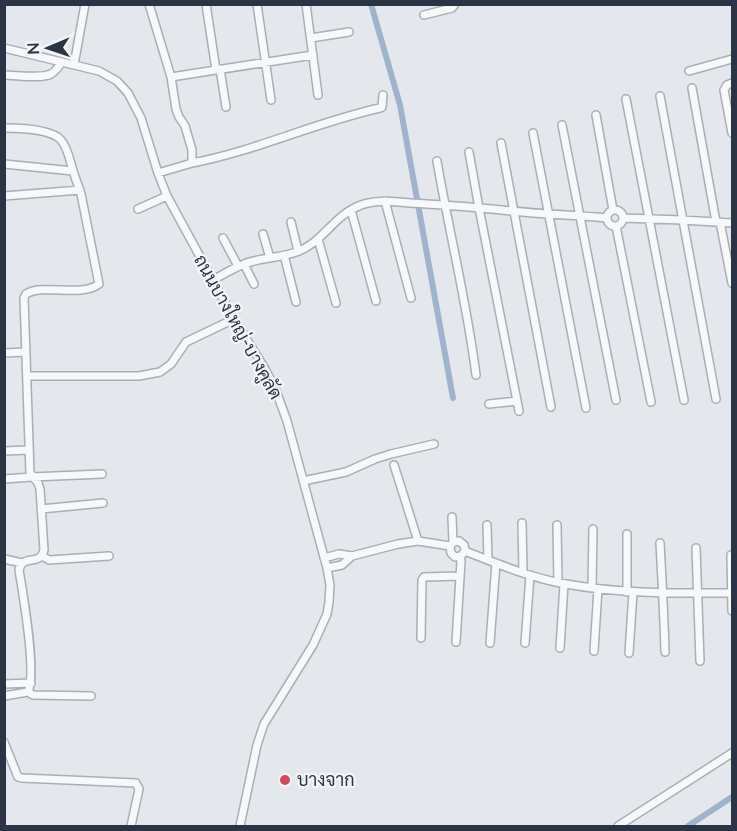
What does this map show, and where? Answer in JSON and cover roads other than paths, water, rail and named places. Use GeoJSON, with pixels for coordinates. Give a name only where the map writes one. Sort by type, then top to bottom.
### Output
{"type":"FeatureCollection","features":[{"type":"Feature","properties":{"kind":"street"},"geometry":{"type":"LineString","coordinates":[[74,65],[85,4]]}},
{"type":"Feature","properties":{"kind":"street"},"geometry":{"type":"LineString","coordinates":[[149,4],[171,77],[176,109],[185,126],[192,150],[192,164]]}},
{"type":"Feature","properties":{"kind":"street"},"geometry":{"type":"LineString","coordinates":[[206,4],[226,107]]}},
{"type":"Feature","properties":{"kind":"street"},"geometry":{"type":"LineString","coordinates":[[257,4],[271,100]]}},
{"type":"Feature","properties":{"kind":"street"},"geometry":{"type":"LineString","coordinates":[[306,4],[318,95]]}},
{"type":"Feature","properties":{"kind":"street"},"geometry":{"type":"LineString","coordinates":[[424,15],[452,8],[455,4]]}},
{"type":"Feature","properties":{"kind":"street"},"geometry":{"type":"LineString","coordinates":[[311,38],[349,32]]}},
{"type":"Feature","properties":{"kind":"street","name":"ถนนบางใหญ่-บางคูลัด"},"geometry":{"type":"LineString","coordinates":[[4,48],[99,71],[113,78],[128,93],[141,118],[167,196],[234,319],[265,369],[275,388],[287,421],[327,568],[330,585],[329,602],[327,614],[313,645],[264,724],[257,745],[240,826]]}},
{"type":"Feature","properties":{"kind":"street"},"geometry":{"type":"LineString","coordinates":[[171,77],[313,55]]}},
{"type":"Feature","properties":{"kind":"street"},"geometry":{"type":"LineString","coordinates":[[689,71],[732,59]]}},
{"type":"Feature","properties":{"kind":"street"},"geometry":{"type":"LineString","coordinates":[[4,75],[44,76],[51,74],[62,62]]}},
{"type":"Feature","properties":{"kind":"street"},"geometry":{"type":"LineString","coordinates":[[732,83],[724,90],[732,133]]}},
{"type":"Feature","properties":{"kind":"street"},"geometry":{"type":"LineString","coordinates":[[692,88],[732,283]]}},
{"type":"Feature","properties":{"kind":"street"},"geometry":{"type":"LineString","coordinates":[[158,173],[218,159],[380,108],[383,94]]}},
{"type":"Feature","properties":{"kind":"street"},"geometry":{"type":"LineString","coordinates":[[660,96],[716,399]]}},
{"type":"Feature","properties":{"kind":"street"},"geometry":{"type":"LineString","coordinates":[[626,99],[684,400]]}},
{"type":"Feature","properties":{"kind":"street"},"geometry":{"type":"LineString","coordinates":[[596,115],[613,210]]}},
{"type":"Feature","properties":{"kind":"street"},"geometry":{"type":"LineString","coordinates":[[562,125],[616,400]]}},
{"type":"Feature","properties":{"kind":"street"},"geometry":{"type":"LineString","coordinates":[[4,128],[53,134],[64,145],[80,190],[99,284],[94,288],[65,291],[33,290],[24,298],[28,450],[30,473],[40,489],[44,550],[42,556]]}},
{"type":"Feature","properties":{"kind":"street"},"geometry":{"type":"LineString","coordinates":[[533,133],[586,408]]}},
{"type":"Feature","properties":{"kind":"street"},"geometry":{"type":"LineString","coordinates":[[501,142],[551,407]]}},
{"type":"Feature","properties":{"kind":"street"},"geometry":{"type":"LineString","coordinates":[[469,152],[519,411]]}},
{"type":"Feature","properties":{"kind":"street"},"geometry":{"type":"LineString","coordinates":[[437,161],[470,332],[476,375]]}},
{"type":"Feature","properties":{"kind":"street"},"geometry":{"type":"LineString","coordinates":[[4,164],[73,171]]}},
{"type":"Feature","properties":{"kind":"street"},"geometry":{"type":"LineString","coordinates":[[4,196],[80,190]]}},
{"type":"Feature","properties":{"kind":"street"},"geometry":{"type":"LineString","coordinates":[[138,209],[167,196]]}},
{"type":"Feature","properties":{"kind":"street"},"geometry":{"type":"LineString","coordinates":[[213,280],[241,265],[298,251],[311,245],[331,225],[351,210],[365,204],[385,201],[445,204],[607,218]]}},
{"type":"Feature","properties":{"kind":"street"},"geometry":{"type":"LineString","coordinates":[[385,201],[411,298]]}},
{"type":"Feature","properties":{"kind":"street"},"geometry":{"type":"LineString","coordinates":[[351,210],[375,301]]}},
{"type":"Feature","properties":{"kind":"street"},"geometry":{"type":"LineString","coordinates":[[613,210],[622,212],[624,218],[621,224],[616,226],[609,224],[607,218],[613,210]]}},
{"type":"Feature","properties":{"kind":"street"},"geometry":{"type":"LineString","coordinates":[[624,218],[732,223]]}},
{"type":"Feature","properties":{"kind":"street"},"geometry":{"type":"LineString","coordinates":[[291,222],[298,251]]}},
{"type":"Feature","properties":{"kind":"street"},"geometry":{"type":"LineString","coordinates":[[616,226],[651,402]]}},
{"type":"Feature","properties":{"kind":"street"},"geometry":{"type":"LineString","coordinates":[[263,234],[270,258]]}},
{"type":"Feature","properties":{"kind":"street"},"geometry":{"type":"LineString","coordinates":[[223,238],[254,285]]}},
{"type":"Feature","properties":{"kind":"street"},"geometry":{"type":"LineString","coordinates":[[318,239],[336,303]]}},
{"type":"Feature","properties":{"kind":"street"},"geometry":{"type":"LineString","coordinates":[[284,255],[296,302]]}},
{"type":"Feature","properties":{"kind":"street"},"geometry":{"type":"LineString","coordinates":[[27,376],[139,376],[160,372],[171,364],[186,342],[234,319]]}},
{"type":"Feature","properties":{"kind":"street"},"geometry":{"type":"LineString","coordinates":[[4,354],[26,352]]}},
{"type":"Feature","properties":{"kind":"street"},"geometry":{"type":"LineString","coordinates":[[489,404],[517,401]]}},
{"type":"Feature","properties":{"kind":"street"},"geometry":{"type":"LineString","coordinates":[[303,481],[346,472],[383,457],[434,444]]}},
{"type":"Feature","properties":{"kind":"street"},"geometry":{"type":"LineString","coordinates":[[4,451],[28,450]]}},
{"type":"Feature","properties":{"kind":"street"},"geometry":{"type":"LineString","coordinates":[[394,465],[418,542]]}},
{"type":"Feature","properties":{"kind":"street"},"geometry":{"type":"LineString","coordinates":[[4,479],[102,474]]}},
{"type":"Feature","properties":{"kind":"street"},"geometry":{"type":"LineString","coordinates":[[41,509],[103,503]]}},
{"type":"Feature","properties":{"kind":"street"},"geometry":{"type":"LineString","coordinates":[[452,517],[451,553],[455,556],[462,554],[488,560],[526,574],[595,589],[663,593],[732,593]]}},
{"type":"Feature","properties":{"kind":"street"},"geometry":{"type":"LineString","coordinates":[[522,523],[526,574],[525,643]]}},
{"type":"Feature","properties":{"kind":"street"},"geometry":{"type":"LineString","coordinates":[[487,525],[488,560]]}},
{"type":"Feature","properties":{"kind":"street"},"geometry":{"type":"LineString","coordinates":[[557,525],[561,583],[560,648]]}},
{"type":"Feature","properties":{"kind":"street"},"geometry":{"type":"LineString","coordinates":[[593,529],[594,651]]}},
{"type":"Feature","properties":{"kind":"street"},"geometry":{"type":"LineString","coordinates":[[627,534],[630,592],[629,653]]}},
{"type":"Feature","properties":{"kind":"street"},"geometry":{"type":"LineString","coordinates":[[324,558],[339,554],[352,556],[398,544],[418,542],[452,544],[456,541],[462,543],[465,548],[459,576],[456,642]]}},
{"type":"Feature","properties":{"kind":"street"},"geometry":{"type":"LineString","coordinates":[[660,543],[665,652]]}},
{"type":"Feature","properties":{"kind":"street"},"geometry":{"type":"LineString","coordinates":[[696,548],[699,661]]}},
{"type":"Feature","properties":{"kind":"street"},"geometry":{"type":"LineString","coordinates":[[731,555],[732,611]]}},
{"type":"Feature","properties":{"kind":"street"},"geometry":{"type":"LineString","coordinates":[[4,560],[22,563],[42,556],[49,560],[109,556]]}},
{"type":"Feature","properties":{"kind":"street"},"geometry":{"type":"LineString","coordinates":[[327,568],[342,565],[352,556]]}},
{"type":"Feature","properties":{"kind":"street"},"geometry":{"type":"LineString","coordinates":[[22,563],[19,570],[29,646],[28,692]]}},
{"type":"Feature","properties":{"kind":"street"},"geometry":{"type":"LineString","coordinates":[[490,643],[496,563]]}},
{"type":"Feature","properties":{"kind":"street"},"geometry":{"type":"LineString","coordinates":[[421,638],[422,580],[424,577],[459,576]]}},
{"type":"Feature","properties":{"kind":"street"},"geometry":{"type":"LineString","coordinates":[[4,684],[30,682]]}},
{"type":"Feature","properties":{"kind":"street"},"geometry":{"type":"LineString","coordinates":[[4,696],[28,692],[91,696]]}},
{"type":"Feature","properties":{"kind":"street"},"geometry":{"type":"LineString","coordinates":[[4,742],[18,777],[136,783],[139,789],[132,826]]}},
{"type":"Feature","properties":{"kind":"street"},"geometry":{"type":"LineString","coordinates":[[618,826],[732,753]]}},
{"type":"Feature","properties":{"kind":"waterway"},"geometry":{"type":"LineString","coordinates":[[371,4],[400,105],[453,398]]}},
{"type":"Feature","properties":{"kind":"waterway"},"geometry":{"type":"LineString","coordinates":[[688,826],[732,797]]}},
{"type":"Feature","properties":{"kind":"place","name":"บางจาก"},"geometry":{"type":"Point","coordinates":[285,780]}}]}
